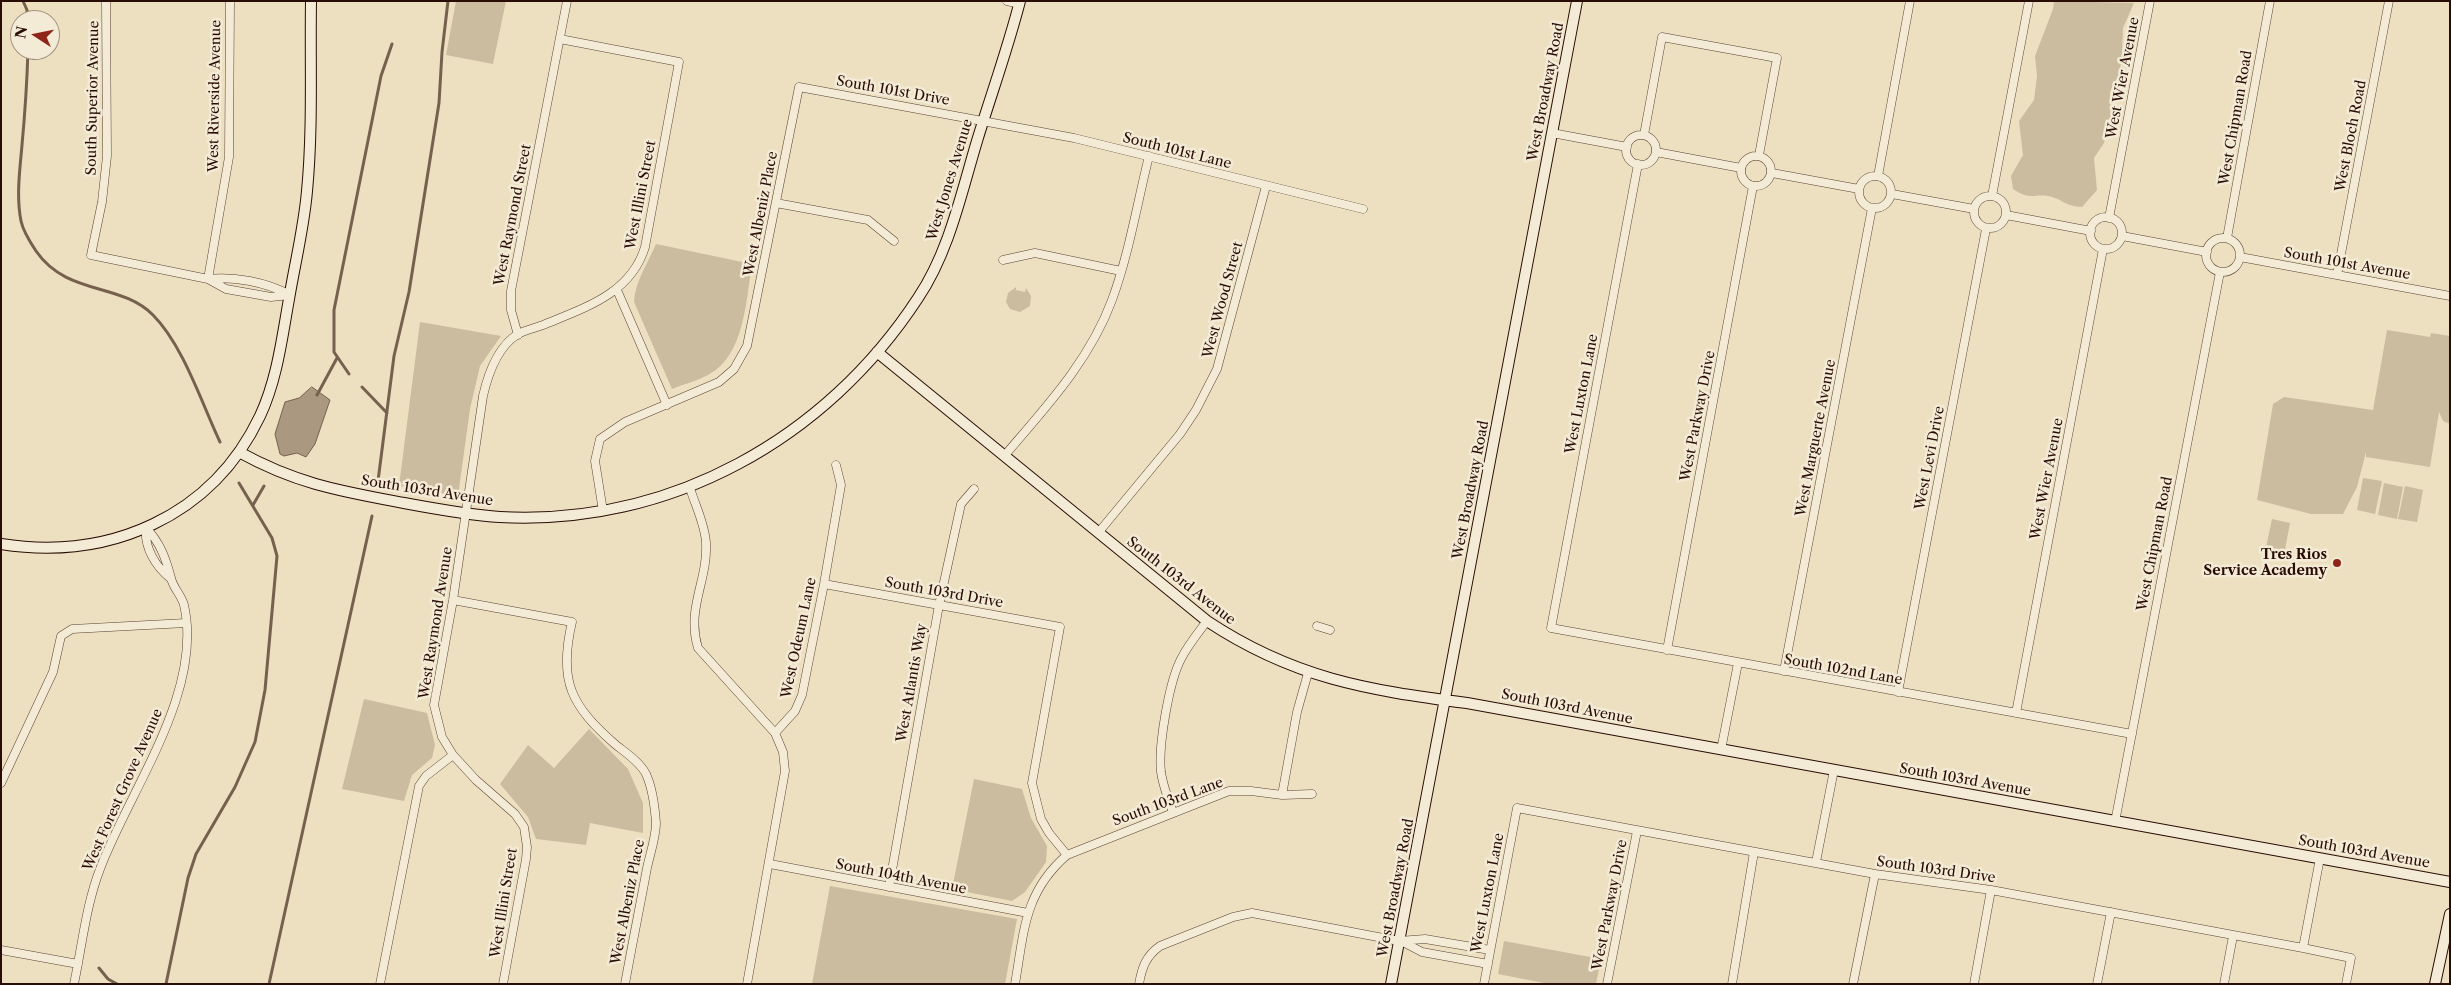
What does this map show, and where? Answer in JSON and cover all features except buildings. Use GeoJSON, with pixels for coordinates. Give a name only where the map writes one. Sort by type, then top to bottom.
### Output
{"type":"FeatureCollection","features":[{"type":"Feature","properties":{"kind":"street","name":"South Superior Avenue"},"geometry":{"type":"LineString","coordinates":[[106,1],[107,156],[102,202],[91,255],[208,279]]}},
{"type":"Feature","properties":{"kind":"street","name":"West Riverside Avenue"},"geometry":{"type":"LineString","coordinates":[[208,279],[229,157],[230,1]]}},
{"type":"Feature","properties":{"kind":"street"},"geometry":{"type":"LineString","coordinates":[[1,544],[46,549],[85,546],[118,539],[146,528],[183,506],[202,492],[239,452],[267,400],[277,363],[306,208],[311,1]]}},
{"type":"Feature","properties":{"kind":"street","name":"West Raymond Street"},"geometry":{"type":"LineString","coordinates":[[518,335],[511,310],[511,292],[567,1]]}},
{"type":"Feature","properties":{"kind":"street"},"geometry":{"type":"LineString","coordinates":[[1007,1],[1020,2]]}},
{"type":"Feature","properties":{"kind":"street","name":"West Broadway Road"},"geometry":{"type":"LineString","coordinates":[[1391,984],[1577,1]]}},
{"type":"Feature","properties":{"kind":"street"},"geometry":{"type":"LineString","coordinates":[[1878,176],[1910,1]]}},
{"type":"Feature","properties":{"kind":"street"},"geometry":{"type":"LineString","coordinates":[[1992,196],[2029,1]]}},
{"type":"Feature","properties":{"kind":"street","name":"West Wier Avenue"},"geometry":{"type":"LineString","coordinates":[[2109,218],[2150,1]]}},
{"type":"Feature","properties":{"kind":"street","name":"West Chipman Road"},"geometry":{"type":"LineString","coordinates":[[2226,238],[2270,1]]}},
{"type":"Feature","properties":{"kind":"street","name":"West Bloch Road"},"geometry":{"type":"LineString","coordinates":[[2337,275],[2389,1]]}},
{"type":"Feature","properties":{"kind":"street","name":"West Jones Avenue"},"geometry":{"type":"LineString","coordinates":[[877,352],[918,298],[944,249],[1020,2]]}},
{"type":"Feature","properties":{"kind":"street"},"geometry":{"type":"LineString","coordinates":[[1644,135],[1662,37],[1778,58],[1759,155]]}},
{"type":"Feature","properties":{"kind":"street","name":"West Illini Street"},"geometry":{"type":"LineString","coordinates":[[518,335],[597,303],[617,290],[636,268],[645,247],[679,62],[560,39]]}},
{"type":"Feature","properties":{"kind":"street","name":"South 101st Drive"},"geometry":{"type":"LineString","coordinates":[[799,87],[983,120]]}},
{"type":"Feature","properties":{"kind":"street","name":"West Albeniz Place"},"geometry":{"type":"LineString","coordinates":[[603,511],[596,468],[600,439],[609,431],[625,422],[719,382],[734,369],[747,346],[799,87]]}},
{"type":"Feature","properties":{"kind":"street","name":"South 101st Lane"},"geometry":{"type":"LineString","coordinates":[[983,120],[1149,156],[1363,209]]}},
{"type":"Feature","properties":{"kind":"street"},"geometry":{"type":"LineString","coordinates":[[1552,133],[1627,147]]}},
{"type":"Feature","properties":{"kind":"street"},"geometry":{"type":"LineString","coordinates":[[1644,135],[1655,143],[1656,152],[1650,162],[1638,164],[1629,158],[1627,147],[1635,136],[1644,135]]}},
{"type":"Feature","properties":{"kind":"street"},"geometry":{"type":"LineString","coordinates":[[1656,152],[1741,168]]}},
{"type":"Feature","properties":{"kind":"street"},"geometry":{"type":"LineString","coordinates":[[1759,155],[1768,160],[1772,173],[1766,182],[1753,186],[1742,178],[1741,168],[1749,157],[1759,155]]}},
{"type":"Feature","properties":{"kind":"street"},"geometry":{"type":"LineString","coordinates":[[1005,455],[1082,360],[1112,300],[1149,156]]}},
{"type":"Feature","properties":{"kind":"street","name":"West Luxton Lane"},"geometry":{"type":"LineString","coordinates":[[1550,628],[1638,164]]}},
{"type":"Feature","properties":{"kind":"street"},"geometry":{"type":"LineString","coordinates":[[1772,173],[1859,189]]}},
{"type":"Feature","properties":{"kind":"street"},"geometry":{"type":"LineString","coordinates":[[1878,176],[1889,182],[1892,194],[1885,206],[1872,208],[1861,200],[1859,189],[1866,178],[1878,176]]}},
{"type":"Feature","properties":{"kind":"street","name":"West Wood Street"},"geometry":{"type":"LineString","coordinates":[[1098,533],[1180,434],[1196,410],[1217,369],[1266,186]]}},
{"type":"Feature","properties":{"kind":"street","name":"West Parkway Drive"},"geometry":{"type":"LineString","coordinates":[[1667,650],[1753,186]]}},
{"type":"Feature","properties":{"kind":"street"},"geometry":{"type":"LineString","coordinates":[[1892,194],[1974,209]]}},
{"type":"Feature","properties":{"kind":"street"},"geometry":{"type":"LineString","coordinates":[[1992,196],[2005,205],[2006,215],[1996,228],[1986,228],[1977,223],[1974,209],[1982,198],[1992,196]]}},
{"type":"Feature","properties":{"kind":"street"},"geometry":{"type":"LineString","coordinates":[[776,203],[868,220],[894,241]]}},
{"type":"Feature","properties":{"kind":"street","name":"West Marguerte Avenue"},"geometry":{"type":"LineString","coordinates":[[1784,672],[1872,208]]}},
{"type":"Feature","properties":{"kind":"street"},"geometry":{"type":"LineString","coordinates":[[2006,215],[2091,231]]}},
{"type":"Feature","properties":{"kind":"street"},"geometry":{"type":"LineString","coordinates":[[2109,218],[2119,224],[2122,236],[2113,248],[2103,249],[2092,240],[2091,231],[2097,220],[2109,218]]}},
{"type":"Feature","properties":{"kind":"street","name":"West Levi Drive"},"geometry":{"type":"LineString","coordinates":[[1898,692],[1986,228]]}},
{"type":"Feature","properties":{"kind":"street"},"geometry":{"type":"LineString","coordinates":[[2122,236],[2206,252]]}},
{"type":"Feature","properties":{"kind":"street"},"geometry":{"type":"LineString","coordinates":[[2219,238],[2226,238],[2235,243],[2240,257],[2235,267],[2226,272],[2220,272],[2209,265],[2206,252],[2212,242],[2219,238]]}},
{"type":"Feature","properties":{"kind":"street","name":"West Wier Avenue"},"geometry":{"type":"LineString","coordinates":[[2016,713],[2103,249]]}},
{"type":"Feature","properties":{"kind":"street"},"geometry":{"type":"LineString","coordinates":[[1002,260],[1035,253],[1120,271]]}},
{"type":"Feature","properties":{"kind":"street","name":"South 101st Avenue"},"geometry":{"type":"LineString","coordinates":[[2240,257],[2450,296]]}},
{"type":"Feature","properties":{"kind":"street","name":"West Chipman Road"},"geometry":{"type":"LineString","coordinates":[[2115,822],[2220,272]]}},
{"type":"Feature","properties":{"kind":"street"},"geometry":{"type":"LineString","coordinates":[[208,279],[226,289],[271,297],[290,295]]}},
{"type":"Feature","properties":{"kind":"street"},"geometry":{"type":"LineString","coordinates":[[617,290],[667,405]]}},
{"type":"Feature","properties":{"kind":"street"},"geometry":{"type":"LineString","coordinates":[[466,514],[486,384],[492,366],[518,335]]}},
{"type":"Feature","properties":{"kind":"street","name":"South 103rd Avenue"},"geometry":{"type":"LineString","coordinates":[[239,452],[275,471],[315,485],[466,514],[525,517],[603,511],[690,488],[751,458],[789,434],[823,407],[877,352],[1207,620],[1254,650],[1308,673],[1363,687],[1446,700],[2450,882]]}},
{"type":"Feature","properties":{"kind":"street","name":"West Odeum Lane"},"geometry":{"type":"LineString","coordinates":[[775,733],[795,711],[802,695],[824,584],[840,485],[836,465]]}},
{"type":"Feature","properties":{"kind":"street"},"geometry":{"type":"LineString","coordinates":[[690,488],[706,542],[693,617],[693,632],[698,648],[709,663],[775,733],[783,752],[785,771],[770,864],[747,984]]}},
{"type":"Feature","properties":{"kind":"street","name":"West Atlantis Way"},"geometry":{"type":"LineString","coordinates":[[888,887],[939,605],[961,504],[974,489]]}},
{"type":"Feature","properties":{"kind":"street","name":"West Raymond Avenue"},"geometry":{"type":"LineString","coordinates":[[453,754],[442,737],[434,705],[466,514]]}},
{"type":"Feature","properties":{"kind":"street","name":"West Forest Grove Avenue"},"geometry":{"type":"LineString","coordinates":[[74,984],[92,892],[99,869],[150,766],[171,714],[188,642],[184,603],[171,579],[159,570],[145,541],[146,528]]}},
{"type":"Feature","properties":{"kind":"street","name":"South 103rd Drive"},"geometry":{"type":"LineString","coordinates":[[824,584],[1060,627],[1032,782],[1041,819],[1049,833],[1067,855]]}},
{"type":"Feature","properties":{"kind":"street","name":"West Albeniz Place"},"geometry":{"type":"LineString","coordinates":[[453,600],[572,622],[568,640],[566,666],[567,679],[572,694],[582,711],[597,729],[636,762],[646,774],[656,824],[625,984]]}},
{"type":"Feature","properties":{"kind":"street"},"geometry":{"type":"LineString","coordinates":[[1173,812],[1160,769],[1166,716],[1173,680],[1180,659],[1207,620]]}},
{"type":"Feature","properties":{"kind":"street"},"geometry":{"type":"LineString","coordinates":[[1,783],[53,672],[61,636],[72,630],[186,623]]}},
{"type":"Feature","properties":{"kind":"street"},"geometry":{"type":"LineString","coordinates":[[1317,626],[1330,630]]}},
{"type":"Feature","properties":{"kind":"street","name":"South 102nd Lane"},"geometry":{"type":"LineString","coordinates":[[1550,628],[2132,734]]}},
{"type":"Feature","properties":{"kind":"street"},"geometry":{"type":"LineString","coordinates":[[1721,750],[1738,663]]}},
{"type":"Feature","properties":{"kind":"street"},"geometry":{"type":"LineString","coordinates":[[1282,795],[1297,712],[1308,673]]}},
{"type":"Feature","properties":{"kind":"street"},"geometry":{"type":"LineString","coordinates":[[380,984],[419,786],[426,776],[453,754]]}},
{"type":"Feature","properties":{"kind":"street","name":"West Illini Street"},"geometry":{"type":"LineString","coordinates":[[453,754],[476,780],[515,814],[524,826],[527,847],[526,859],[503,984]]}},
{"type":"Feature","properties":{"kind":"street"},"geometry":{"type":"LineString","coordinates":[[1816,862],[1834,770]]}},
{"type":"Feature","properties":{"kind":"street","name":"South 103rd Lane"},"geometry":{"type":"LineString","coordinates":[[1015,984],[1028,913],[1040,883],[1052,867],[1067,855],[1229,791],[1251,791],[1282,795],[1312,794]]}},
{"type":"Feature","properties":{"kind":"street","name":"West Luxton Lane"},"geometry":{"type":"LineString","coordinates":[[1484,984],[1517,808]]}},
{"type":"Feature","properties":{"kind":"street","name":"South 103rd Drive"},"geometry":{"type":"LineString","coordinates":[[1517,808],[1875,874],[1991,890],[2351,958],[2346,984]]}},
{"type":"Feature","properties":{"kind":"street","name":"West Parkway Drive"},"geometry":{"type":"LineString","coordinates":[[1607,984],[1637,831]]}},
{"type":"Feature","properties":{"kind":"street"},"geometry":{"type":"LineString","coordinates":[[1732,984],[1754,852]]}},
{"type":"Feature","properties":{"kind":"street"},"geometry":{"type":"LineString","coordinates":[[2303,948],[2320,858]]}},
{"type":"Feature","properties":{"kind":"street","name":"South 104th Avenue"},"geometry":{"type":"LineString","coordinates":[[770,864],[1028,913]]}},
{"type":"Feature","properties":{"kind":"street"},"geometry":{"type":"LineString","coordinates":[[1853,984],[1875,874]]}},
{"type":"Feature","properties":{"kind":"street"},"geometry":{"type":"LineString","coordinates":[[1974,984],[1991,890]]}},
{"type":"Feature","properties":{"kind":"street"},"geometry":{"type":"LineString","coordinates":[[2097,984],[2111,912]]}},
{"type":"Feature","properties":{"kind":"street"},"geometry":{"type":"LineString","coordinates":[[1139,984],[1142,968],[1151,953],[1160,946],[1233,917],[1252,913],[1399,941],[1422,952],[1488,964]]}},
{"type":"Feature","properties":{"kind":"street"},"geometry":{"type":"LineString","coordinates":[[2435,984],[2450,914]]}},
{"type":"Feature","properties":{"kind":"street"},"geometry":{"type":"LineString","coordinates":[[2224,984],[2233,936]]}},
{"type":"Feature","properties":{"kind":"street"},"geometry":{"type":"LineString","coordinates":[[1399,941],[1425,939],[1490,950]]}},
{"type":"Feature","properties":{"kind":"street"},"geometry":{"type":"LineString","coordinates":[[1,950],[78,964]]}},
{"type":"Feature","properties":{"kind":"shaded area"},"geometry":{"type":"Polygon","coordinates":[[[456,1],[506,1],[493,64],[446,55],[456,1]]]}},
{"type":"Feature","properties":{"kind":"shaded area"},"geometry":{"type":"Polygon","coordinates":[[[2054,1],[2134,3],[2123,28],[2122,57],[2119,74],[2110,92],[2111,118],[2104,143],[2094,158],[2097,190],[2082,207],[2068,204],[2052,197],[2041,195],[2029,196],[2019,193],[2013,189],[2011,176],[2023,155],[2019,121],[2034,100],[2037,76],[2035,56],[2053,9],[2054,1]]]}},
{"type":"Feature","properties":{"kind":"shaded area"},"geometry":{"type":"Polygon","coordinates":[[[656,244],[752,264],[742,326],[730,355],[708,375],[672,389],[634,302],[639,279],[656,244]]]}},
{"type":"Feature","properties":{"kind":"shaded area"},"geometry":{"type":"Polygon","coordinates":[[[1016,287],[1016,290],[1025,292],[1026,288],[1031,296],[1030,306],[1020,312],[1010,309],[1006,302],[1008,293],[1016,287]]]}},
{"type":"Feature","properties":{"kind":"shaded area"},"geometry":{"type":"Polygon","coordinates":[[[420,322],[501,336],[480,366],[470,409],[458,496],[399,486],[420,322]]]}},
{"type":"Feature","properties":{"kind":"shaded area"},"geometry":{"type":"Polygon","coordinates":[[[2387,330],[2430,337],[2431,333],[2450,336],[2450,424],[2443,421],[2439,412],[2430,467],[2366,457],[2366,452],[2357,487],[2343,514],[2311,514],[2257,500],[2273,404],[2284,397],[2373,410],[2387,330]]]}},
{"type":"Feature","properties":{"kind":"shaded area"},"geometry":{"type":"Polygon","coordinates":[[[312,387],[330,400],[315,444],[306,457],[297,453],[284,456],[280,454],[275,434],[285,402],[299,398],[312,387]]]}},
{"type":"Feature","properties":{"kind":"shaded area"},"geometry":{"type":"Polygon","coordinates":[[[2363,478],[2382,481],[2375,514],[2357,510],[2363,478]]]}},
{"type":"Feature","properties":{"kind":"shaded area"},"geometry":{"type":"Polygon","coordinates":[[[2384,483],[2403,487],[2397,519],[2378,515],[2384,483]]]}},
{"type":"Feature","properties":{"kind":"shaded area"},"geometry":{"type":"Polygon","coordinates":[[[2405,486],[2423,490],[2417,522],[2398,519],[2405,486]]]}},
{"type":"Feature","properties":{"kind":"shaded area"},"geometry":{"type":"Polygon","coordinates":[[[2272,519],[2290,523],[2284,555],[2265,552],[2272,519]]]}},
{"type":"Feature","properties":{"kind":"shaded area"},"geometry":{"type":"Polygon","coordinates":[[[364,699],[427,713],[435,745],[432,758],[412,775],[404,801],[342,789],[364,699]]]}},
{"type":"Feature","properties":{"kind":"shaded area"},"geometry":{"type":"Polygon","coordinates":[[[589,729],[628,769],[643,803],[643,833],[590,823],[586,845],[536,839],[528,817],[500,784],[528,745],[554,768],[589,729]]]}},
{"type":"Feature","properties":{"kind":"shaded area"},"geometry":{"type":"Polygon","coordinates":[[[974,779],[1022,789],[1031,818],[1047,846],[1046,862],[1025,892],[1012,901],[952,889],[974,779]]]}},
{"type":"Feature","properties":{"kind":"shaded area"},"geometry":{"type":"Polygon","coordinates":[[[830,886],[1017,919],[1005,984],[812,984],[830,886]]]}},
{"type":"Feature","properties":{"kind":"shaded area"},"geometry":{"type":"Polygon","coordinates":[[[1504,941],[1601,959],[1596,984],[1549,984],[1498,974],[1504,941]]]}},
{"type":"Feature","properties":{"kind":"waterway"},"geometry":{"type":"LineString","coordinates":[[23,1],[27,10]]}},
{"type":"Feature","properties":{"kind":"waterway"},"geometry":{"type":"LineString","coordinates":[[378,481],[394,356],[409,292],[439,103],[448,1]]}},
{"type":"Feature","properties":{"kind":"waterway"},"geometry":{"type":"LineString","coordinates":[[349,374],[334,352],[334,310],[381,76],[392,44]]}},
{"type":"Feature","properties":{"kind":"waterway"},"geometry":{"type":"LineString","coordinates":[[28,60],[19,173],[20,212],[25,233],[36,251],[49,265],[63,275],[78,282],[125,297],[153,315],[174,342],[183,358],[220,442]]}},
{"type":"Feature","properties":{"kind":"waterway"},"geometry":{"type":"LineString","coordinates":[[317,395],[337,358]]}},
{"type":"Feature","properties":{"kind":"waterway"},"geometry":{"type":"LineString","coordinates":[[362,387],[387,413]]}},
{"type":"Feature","properties":{"kind":"waterway"},"geometry":{"type":"LineString","coordinates":[[166,984],[188,878],[196,854],[235,787],[255,742],[265,690],[277,556],[272,538],[239,483]]}},
{"type":"Feature","properties":{"kind":"waterway"},"geometry":{"type":"LineString","coordinates":[[253,505],[264,486]]}},
{"type":"Feature","properties":{"kind":"waterway"},"geometry":{"type":"LineString","coordinates":[[269,984],[372,516]]}},
{"type":"Feature","properties":{"kind":"waterway"},"geometry":{"type":"LineString","coordinates":[[99,968],[108,979],[117,984]]}},
{"type":"Feature","properties":{"kind":"place","name":"Tres Rios Service Academy"},"geometry":{"type":"Point","coordinates":[2337,563]}}]}
